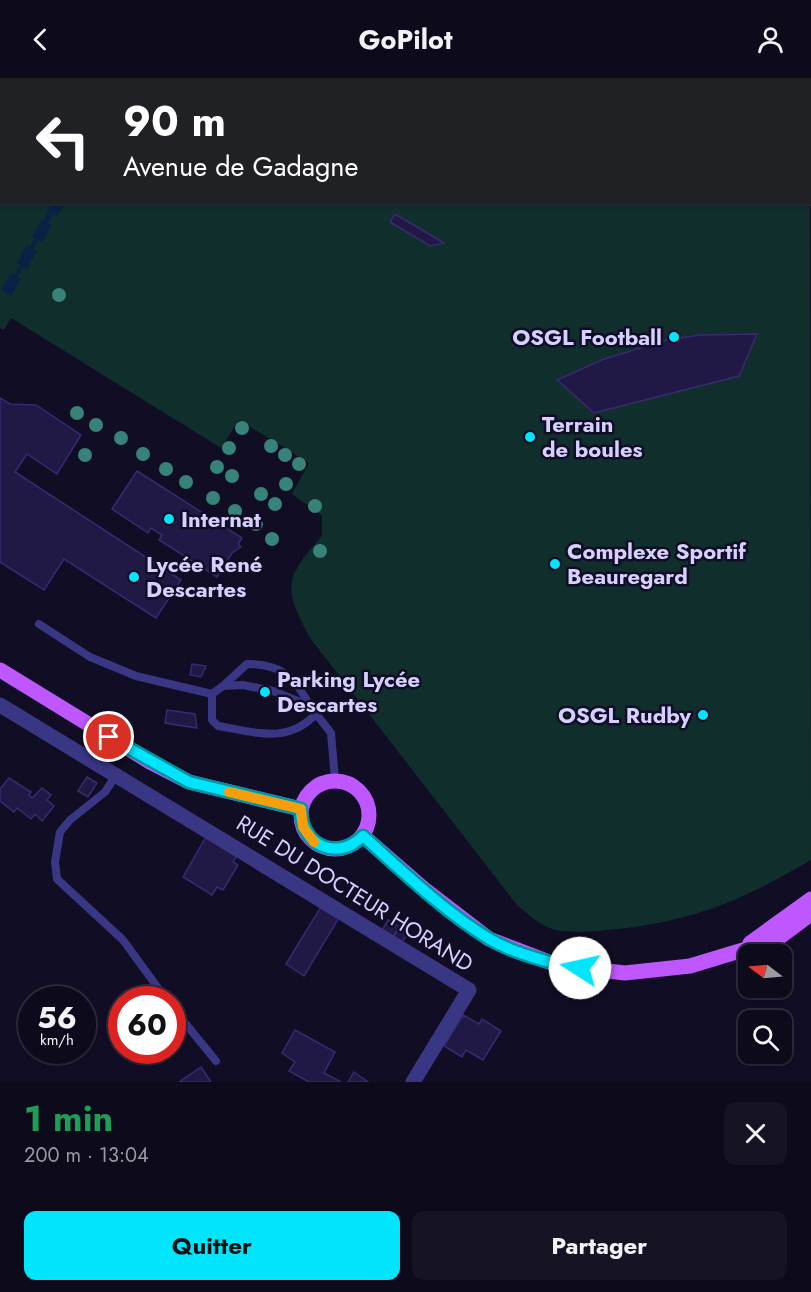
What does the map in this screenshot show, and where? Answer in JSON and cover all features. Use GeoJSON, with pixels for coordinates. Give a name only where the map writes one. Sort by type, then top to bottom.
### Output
{"type":"FeatureCollection","features":[{"type":"Feature","properties":{"kind":"main road"},"geometry":{"type":"LineString","coordinates":[[0,670],[140,756],[189,782],[301,809]]}},
{"type":"Feature","properties":{"kind":"main road"},"geometry":{"type":"LineString","coordinates":[[335,780],[353,785],[366,799],[370,818],[363,836],[356,843],[339,849],[322,847],[314,842],[303,827],[301,809],[306,796],[316,786],[335,780]]}},
{"type":"Feature","properties":{"kind":"main road"},"geometry":{"type":"LineString","coordinates":[[363,836],[424,889],[489,939],[558,965],[625,973],[690,966],[738,950]]}},
{"type":"Feature","properties":{"kind":"main road"},"geometry":{"type":"LineString","coordinates":[[749,944],[811,899]]}},
{"type":"Feature","properties":{"kind":"main road"},"geometry":{"type":"LineString","coordinates":[[761,944],[776,940],[811,914]]}},
{"type":"Feature","properties":{"kind":"street","name":"RUE DU DOCTEUR HORAND"},"geometry":{"type":"LineString","coordinates":[[0,705],[469,990],[413,1082]]}},
{"type":"Feature","properties":{"kind":"lane"},"geometry":{"type":"LineString","coordinates":[[39,624],[90,657],[136,676],[212,694],[247,664],[259,664],[284,672],[295,680],[331,733],[335,780]]}},
{"type":"Feature","properties":{"kind":"lane"},"geometry":{"type":"LineString","coordinates":[[223,686],[243,685],[273,691],[310,705]]}},
{"type":"Feature","properties":{"kind":"lane"},"geometry":{"type":"LineString","coordinates":[[212,694],[212,720],[218,726],[274,734],[290,733],[307,723],[316,713]]}},
{"type":"Feature","properties":{"kind":"lane"},"geometry":{"type":"LineString","coordinates":[[116,775],[105,792],[70,820],[60,832],[55,862],[57,879],[123,940],[157,986]]}},
{"type":"Feature","properties":{"kind":"lane"},"geometry":{"type":"LineString","coordinates":[[186,1024],[216,1061]]}},
{"type":"Feature","properties":{"kind":"green space","name":"Complexe Sportif Beauregard"},"geometry":{"type":"Polygon","coordinates":[[[0,204],[810,204],[811,860],[737,899],[663,922],[576,932],[553,929],[535,920],[517,905],[310,638],[301,621],[292,595],[294,574],[309,550],[322,536],[322,516],[292,494],[309,463],[239,420],[221,448],[11,318],[4,330],[0,328],[0,204]]]}},
{"type":"Feature","properties":{"kind":"water"},"geometry":{"type":"Polygon","coordinates":[[[51,204],[64,204],[57,216],[53,214],[48,222],[52,225],[42,242],[38,240],[33,249],[37,251],[27,269],[23,267],[18,276],[21,279],[11,296],[1,290],[11,273],[15,275],[20,265],[17,263],[26,246],[30,247],[34,239],[32,237],[42,219],[45,220],[51,204]]]}},
{"type":"Feature","properties":{"kind":"building"},"geometry":{"type":"Polygon","coordinates":[[[395,214],[444,243],[430,246],[390,222],[395,214]]]}},
{"type":"Feature","properties":{"kind":"building"},"geometry":{"type":"Polygon","coordinates":[[[757,334],[739,376],[594,413],[557,380],[604,359],[667,340],[700,335],[757,334]]]}},
{"type":"Feature","properties":{"kind":"building"},"geometry":{"type":"Polygon","coordinates":[[[0,398],[10,404],[36,405],[81,435],[57,474],[27,454],[15,472],[181,580],[156,618],[64,559],[44,590],[0,562],[0,398]]]}},
{"type":"Feature","properties":{"kind":"building","name":"Internat"},"geometry":{"type":"Polygon","coordinates":[[[137,471],[242,538],[238,544],[241,547],[232,553],[217,577],[159,540],[162,535],[151,528],[148,533],[112,509],[137,471]]]}},
{"type":"Feature","properties":{"kind":"building"},"geometry":{"type":"Polygon","coordinates":[[[192,664],[206,666],[201,677],[190,675],[192,664]]]}},
{"type":"Feature","properties":{"kind":"building"},"geometry":{"type":"Polygon","coordinates":[[[167,710],[195,714],[197,728],[165,723],[167,710]]]}},
{"type":"Feature","properties":{"kind":"building"},"geometry":{"type":"Polygon","coordinates":[[[87,777],[97,783],[88,797],[78,791],[87,777]]]}},
{"type":"Feature","properties":{"kind":"building"},"geometry":{"type":"Polygon","coordinates":[[[9,778],[31,792],[29,795],[32,798],[42,788],[51,795],[47,800],[54,806],[42,821],[35,814],[31,819],[17,808],[14,812],[0,801],[0,789],[9,778]]]}},
{"type":"Feature","properties":{"kind":"building"},"geometry":{"type":"Polygon","coordinates":[[[207,835],[238,854],[233,862],[238,865],[223,890],[217,887],[212,895],[183,877],[207,835]]]}},
{"type":"Feature","properties":{"kind":"building"},"geometry":{"type":"Polygon","coordinates":[[[322,905],[340,916],[304,976],[286,964],[322,905]]]}},
{"type":"Feature","properties":{"kind":"building"},"geometry":{"type":"Polygon","coordinates":[[[388,920],[400,927],[393,937],[382,930],[388,920]]]}},
{"type":"Feature","properties":{"kind":"building"},"geometry":{"type":"Polygon","coordinates":[[[400,927],[409,932],[402,942],[393,937],[400,927]]]}},
{"type":"Feature","properties":{"kind":"building"},"geometry":{"type":"Polygon","coordinates":[[[463,1015],[479,1024],[482,1019],[501,1031],[483,1060],[466,1050],[462,1057],[444,1046],[463,1015]]]}},
{"type":"Feature","properties":{"kind":"building"},"geometry":{"type":"Polygon","coordinates":[[[295,1030],[335,1052],[324,1073],[341,1082],[309,1082],[289,1071],[295,1062],[282,1053],[295,1030]]]}},
{"type":"Feature","properties":{"kind":"building"},"geometry":{"type":"Polygon","coordinates":[[[201,1067],[211,1082],[179,1082],[201,1067]]]}},
{"type":"Feature","properties":{"kind":"building"},"geometry":{"type":"Polygon","coordinates":[[[354,1072],[368,1082],[348,1082],[354,1072]]]}},
{"type":"Feature","properties":{"kind":"slow traffic"},"geometry":{"type":"LineString","coordinates":[[229,792],[301,809],[303,827],[314,842]]}},
{"type":"Feature","properties":{"kind":"place","name":"OSGL Football"},"geometry":{"type":"Point","coordinates":[674,337]}},
{"type":"Feature","properties":{"kind":"place","name":"Terrain de boules"},"geometry":{"type":"Point","coordinates":[530,437]}},
{"type":"Feature","properties":{"kind":"place","name":"Internat"},"geometry":{"type":"Point","coordinates":[169,519]}},
{"type":"Feature","properties":{"kind":"place","name":"Complexe Sportif Beauregard"},"geometry":{"type":"Point","coordinates":[555,564]}},
{"type":"Feature","properties":{"kind":"place","name":"Lycée René Descartes"},"geometry":{"type":"Point","coordinates":[134,577]}},
{"type":"Feature","properties":{"kind":"place","name":"Parking Lycée Descartes"},"geometry":{"type":"Point","coordinates":[265,692]}},
{"type":"Feature","properties":{"kind":"place","name":"OSGL Rudby"},"geometry":{"type":"Point","coordinates":[703,715]}},
{"type":"Feature","properties":{"kind":"route"},"geometry":{"type":"LineString","coordinates":[[109,737],[189,782],[301,809],[303,827],[314,842],[322,847],[339,849],[348,847],[363,836],[424,889],[489,939],[558,965],[580,968]]}}]}
